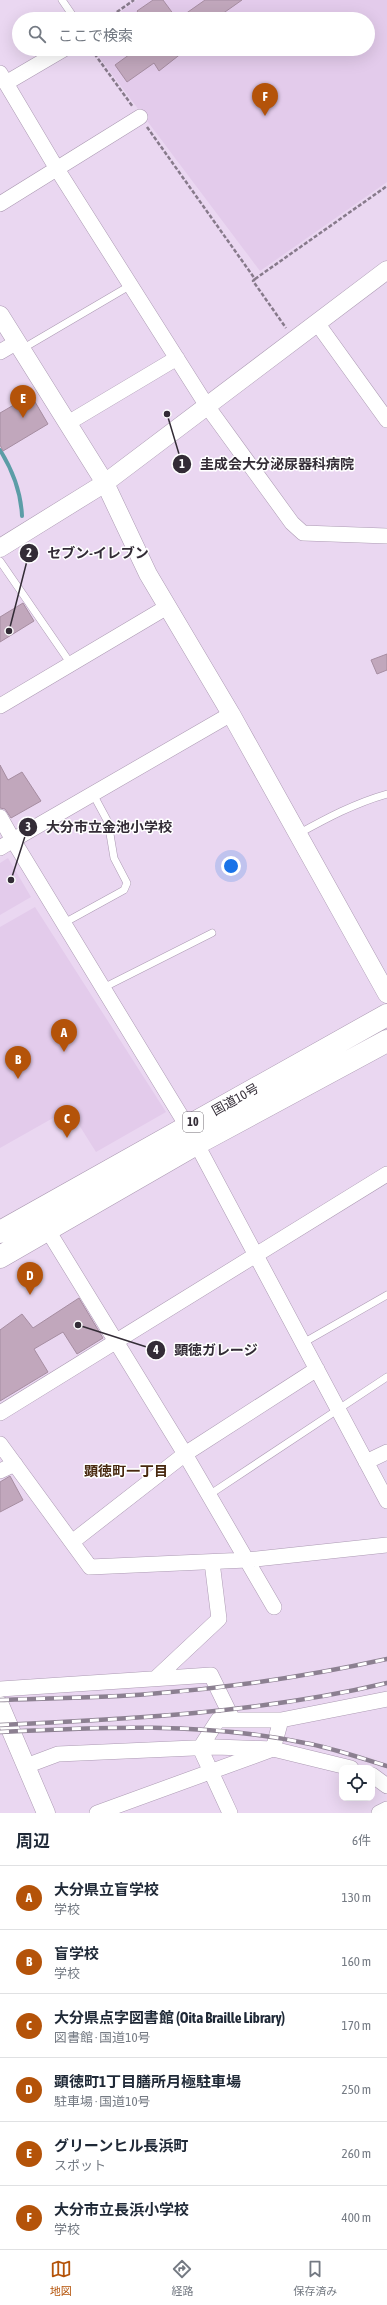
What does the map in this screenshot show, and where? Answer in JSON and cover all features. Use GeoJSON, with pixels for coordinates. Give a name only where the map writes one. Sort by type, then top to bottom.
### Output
{"type":"FeatureCollection","features":[{"type":"Feature","properties":{"kind":"highway","name":"国道10号"},"geometry":{"type":"LineString","coordinates":[[0,1256],[47,1229],[191,1135],[387,1015]]}},
{"type":"Feature","properties":{"kind":"highway","name":"国道10号"},"geometry":{"type":"LineString","coordinates":[[0,1232],[191,1135],[387,1041]]}},
{"type":"Feature","properties":{"kind":"street"},"geometry":{"type":"LineString","coordinates":[[49,56],[3,78],[57,169],[207,406],[292,523],[303,533],[387,536]]}},
{"type":"Feature","properties":{"kind":"street"},"geometry":{"type":"LineString","coordinates":[[0,204],[140,118]]}},
{"type":"Feature","properties":{"kind":"street"},"geometry":{"type":"LineString","coordinates":[[0,548],[105,483],[387,270]]}},
{"type":"Feature","properties":{"kind":"street"},"geometry":{"type":"LineString","coordinates":[[0,315],[105,483],[148,574],[231,714],[387,994]]}},
{"type":"Feature","properties":{"kind":"street"},"geometry":{"type":"LineString","coordinates":[[317,323],[387,420]]}},
{"type":"Feature","properties":{"kind":"street"},"geometry":{"type":"LineString","coordinates":[[0,352],[20,346]]}},
{"type":"Feature","properties":{"kind":"street"},"geometry":{"type":"LineString","coordinates":[[68,423],[177,358]]}},
{"type":"Feature","properties":{"kind":"street"},"geometry":{"type":"LineString","coordinates":[[0,706],[167,607]]}},
{"type":"Feature","properties":{"kind":"street"},"geometry":{"type":"LineString","coordinates":[[0,848],[231,714]]}},
{"type":"Feature","properties":{"kind":"street"},"geometry":{"type":"LineString","coordinates":[[0,818],[191,1135],[387,1501]]}},
{"type":"Feature","properties":{"kind":"street"},"geometry":{"type":"LineString","coordinates":[[0,1413],[387,1174]]}},
{"type":"Feature","properties":{"kind":"street"},"geometry":{"type":"LineString","coordinates":[[47,1229],[185,1454],[274,1607]]}},
{"type":"Feature","properties":{"kind":"street"},"geometry":{"type":"LineString","coordinates":[[72,1542],[185,1454],[317,1369]]}},
{"type":"Feature","properties":{"kind":"street"},"geometry":{"type":"LineString","coordinates":[[0,1444],[90,1567],[247,1560],[387,1545]]}},
{"type":"Feature","properties":{"kind":"street"},"geometry":{"type":"LineString","coordinates":[[366,1462],[387,1452]]}},
{"type":"Feature","properties":{"kind":"street"},"geometry":{"type":"LineString","coordinates":[[0,1471],[15,1464]]}},
{"type":"Feature","properties":{"kind":"street"},"geometry":{"type":"LineString","coordinates":[[156,1678],[219,1619],[212,1562]]}},
{"type":"Feature","properties":{"kind":"street"},"geometry":{"type":"LineString","coordinates":[[0,1689],[211,1675],[233,1720]]}},
{"type":"Feature","properties":{"kind":"street"},"geometry":{"type":"LineString","coordinates":[[200,1748],[218,1720],[281,1720],[387,1699]]}},
{"type":"Feature","properties":{"kind":"street"},"geometry":{"type":"LineString","coordinates":[[0,1704],[46,1813]]}},
{"type":"Feature","properties":{"kind":"street"},"geometry":{"type":"LineString","coordinates":[[273,1749],[281,1720]]}},
{"type":"Feature","properties":{"kind":"street"},"geometry":{"type":"LineString","coordinates":[[200,1748],[230,1813]]}},
{"type":"Feature","properties":{"kind":"street"},"geometry":{"type":"LineString","coordinates":[[26,1766],[58,1754],[200,1748],[273,1749],[339,1765]]}},
{"type":"Feature","properties":{"kind":"street"},"geometry":{"type":"LineString","coordinates":[[97,1813],[273,1749]]}},
{"type":"Feature","properties":{"kind":"street"},"geometry":{"type":"LineString","coordinates":[[375,1777],[387,1786]]}},
{"type":"Feature","properties":{"kind":"street"},"geometry":{"type":"LineString","coordinates":[[379,1813],[387,1809]]}},
{"type":"Feature","properties":{"kind":"lane"},"geometry":{"type":"LineString","coordinates":[[62,0],[70,12]]}},
{"type":"Feature","properties":{"kind":"lane"},"geometry":{"type":"LineString","coordinates":[[20,346],[131,285]]}},
{"type":"Feature","properties":{"kind":"lane"},"geometry":{"type":"LineString","coordinates":[[0,561],[71,664]]}},
{"type":"Feature","properties":{"kind":"lane"},"geometry":{"type":"LineString","coordinates":[[64,923],[124,890],[127,883],[114,858],[108,822],[93,794]]}},
{"type":"Feature","properties":{"kind":"lane"},"geometry":{"type":"LineString","coordinates":[[298,834],[359,803],[387,794]]}},
{"type":"Feature","properties":{"kind":"lane"},"geometry":{"type":"LineString","coordinates":[[103,988],[212,933]]}},
{"type":"Feature","properties":{"kind":"lane"},"geometry":{"type":"LineString","coordinates":[[303,1343],[387,1295]]}},
{"type":"Feature","properties":{"kind":"lane"},"geometry":{"type":"LineString","coordinates":[[209,1495],[387,1377]]}},
{"type":"Feature","properties":{"kind":"path"},"geometry":{"type":"LineString","coordinates":[[118,12],[134,0]]}},
{"type":"Feature","properties":{"kind":"path"},"geometry":{"type":"LineString","coordinates":[[96,56],[255,279],[253,281],[294,340]]}},
{"type":"Feature","properties":{"kind":"path"},"geometry":{"type":"LineString","coordinates":[[255,279],[387,186]]}},
{"type":"Feature","properties":{"kind":"shaded area"},"geometry":{"type":"Polygon","coordinates":[[[137,0],[387,0],[387,182],[260,271],[98,56],[375,56],[375,12],[121,12],[137,0]]]}},
{"type":"Feature","properties":{"kind":"shaded area"},"geometry":{"type":"Polygon","coordinates":[[[8,858],[31,897],[0,915],[0,863],[8,858]]]}},
{"type":"Feature","properties":{"kind":"shaded area"},"geometry":{"type":"Polygon","coordinates":[[[35,907],[166,1112],[96,1152],[69,1109],[0,1148],[0,927],[35,907]]]}},
{"type":"Feature","properties":{"kind":"building"},"geometry":{"type":"Polygon","coordinates":[[[153,0],[163,0],[172,12],[138,12],[137,11],[153,0]]]}},
{"type":"Feature","properties":{"kind":"building"},"geometry":{"type":"Polygon","coordinates":[[[205,0],[242,0],[225,12],[188,12],[205,0]]]}},
{"type":"Feature","properties":{"kind":"building"},"geometry":{"type":"Polygon","coordinates":[[[127,56],[178,56],[159,71],[154,63],[127,82],[115,65],[127,56]]]}},
{"type":"Feature","properties":{"kind":"building"},"geometry":{"type":"Polygon","coordinates":[[[31,395],[48,424],[3,451],[0,445],[0,413],[31,395]]]}},
{"type":"Feature","properties":{"kind":"building"},"geometry":{"type":"Polygon","coordinates":[[[23,603],[34,621],[0,642],[0,617],[23,603]]]}},
{"type":"Feature","properties":{"kind":"building"},"geometry":{"type":"Polygon","coordinates":[[[387,654],[387,670],[377,674],[371,660],[387,654]]]}},
{"type":"Feature","properties":{"kind":"building"},"geometry":{"type":"Polygon","coordinates":[[[0,765],[8,780],[22,772],[41,801],[11,818],[5,809],[0,808],[0,765]]]}},
{"type":"Feature","properties":{"kind":"building"},"geometry":{"type":"Polygon","coordinates":[[[79,1298],[103,1338],[77,1354],[63,1332],[34,1349],[48,1372],[0,1401],[0,1330],[22,1314],[33,1328],[79,1298]]]}},
{"type":"Feature","properties":{"kind":"building"},"geometry":{"type":"Polygon","coordinates":[[[10,1476],[23,1500],[0,1512],[0,1482],[10,1476]]]}},
{"type":"Feature","properties":{"kind":"waterway"},"geometry":{"type":"LineString","coordinates":[[0,450],[16,482],[22,516]]}},
{"type":"Feature","properties":{"kind":"railway"},"geometry":{"type":"LineString","coordinates":[[0,1700],[131,1695],[239,1685],[328,1671],[387,1659]]}},
{"type":"Feature","properties":{"kind":"railway"},"geometry":{"type":"LineString","coordinates":[[0,1725],[146,1717],[243,1708],[339,1693],[387,1683]]}},
{"type":"Feature","properties":{"kind":"railway"},"geometry":{"type":"LineString","coordinates":[[0,1732],[115,1728],[191,1729],[229,1732],[267,1736],[315,1745],[387,1766]]}},
{"type":"Feature","properties":{"kind":"place","name":"大分市立長浜小学校"},"geometry":{"type":"Point","coordinates":[265,116]}},
{"type":"Feature","properties":{"kind":"place","name":"圭成会大分泌尿器科病院"},"geometry":{"type":"Point","coordinates":[167,414]}},
{"type":"Feature","properties":{"kind":"place","name":"グリーンヒル長浜町"},"geometry":{"type":"Point","coordinates":[23,418]}},
{"type":"Feature","properties":{"kind":"place","name":"セブン-イレブン"},"geometry":{"type":"Point","coordinates":[9,631]}},
{"type":"Feature","properties":{"kind":"place","name":"大分市立金池小学校"},"geometry":{"type":"Point","coordinates":[11,880]}},
{"type":"Feature","properties":{"kind":"place","name":"大分県立盲学校"},"geometry":{"type":"Point","coordinates":[64,1052]}},
{"type":"Feature","properties":{"kind":"place","name":"盲学校"},"geometry":{"type":"Point","coordinates":[18,1079]}},
{"type":"Feature","properties":{"kind":"place","name":"大分県点字図書館 (Oita Braille Library)"},"geometry":{"type":"Point","coordinates":[67,1138]}},
{"type":"Feature","properties":{"kind":"place","name":"顕徳町1丁目膳所月極駐車場"},"geometry":{"type":"Point","coordinates":[30,1295]}},
{"type":"Feature","properties":{"kind":"place","name":"顕徳ガレージ"},"geometry":{"type":"Point","coordinates":[78,1325]}},
{"type":"Feature","properties":{"kind":"district","name":"顕徳町一丁目"},"geometry":{"type":"Point","coordinates":[126,1471]}}]}
